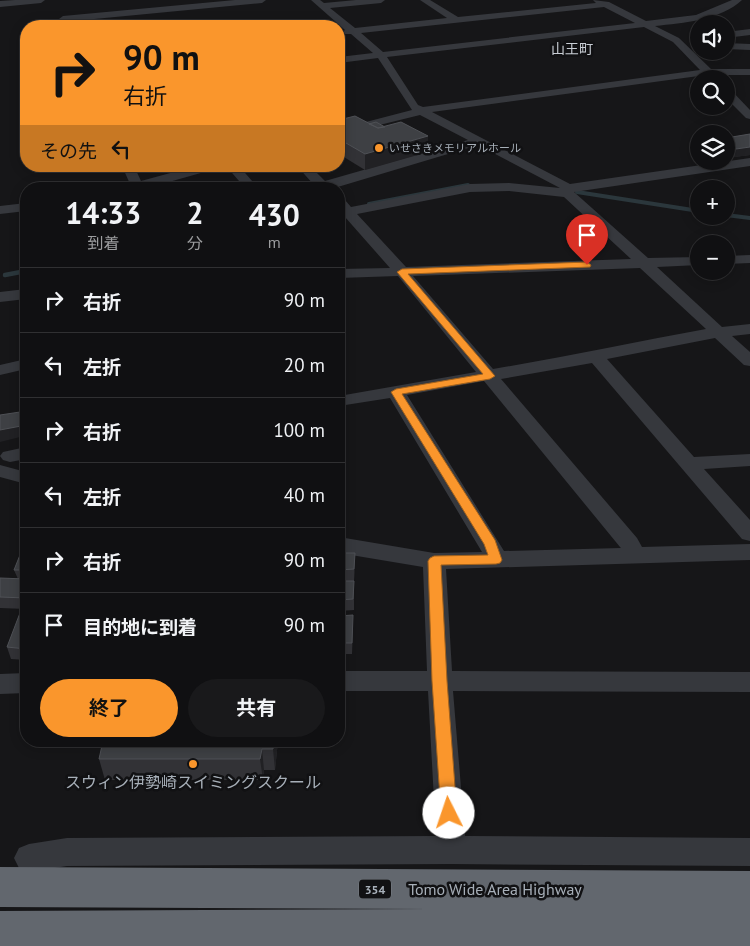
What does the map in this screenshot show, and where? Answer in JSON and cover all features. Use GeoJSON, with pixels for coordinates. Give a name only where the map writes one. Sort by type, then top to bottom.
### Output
{"type":"FeatureCollection","features":[{"type":"Feature","properties":{"kind":"highway","name":"Tomo Wide Area Highway"},"geometry":{"type":"LineString","coordinates":[[0,887],[750,891]]}},
{"type":"Feature","properties":{"kind":"highway"},"geometry":{"type":"LineString","coordinates":[[0,932],[391,938],[750,930]]}},
{"type":"Feature","properties":{"kind":"street"},"geometry":{"type":"LineString","coordinates":[[0,4],[41,0]]}},
{"type":"Feature","properties":{"kind":"street"},"geometry":{"type":"LineString","coordinates":[[63,20],[262,0]]}},
{"type":"Feature","properties":{"kind":"street"},"geometry":{"type":"LineString","coordinates":[[318,3],[381,0]]}},
{"type":"Feature","properties":{"kind":"street"},"geometry":{"type":"LineString","coordinates":[[424,0],[456,20]]}},
{"type":"Feature","properties":{"kind":"street"},"geometry":{"type":"LineString","coordinates":[[345,59],[647,25],[705,16],[720,11],[738,0]]}},
{"type":"Feature","properties":{"kind":"street"},"geometry":{"type":"LineString","coordinates":[[345,32],[602,2],[680,43],[706,70]]}},
{"type":"Feature","properties":{"kind":"street"},"geometry":{"type":"LineString","coordinates":[[318,3],[339,20]]}},
{"type":"Feature","properties":{"kind":"street"},"geometry":{"type":"LineString","coordinates":[[345,25],[381,55],[414,108],[568,191],[643,263],[750,360]]}},
{"type":"Feature","properties":{"kind":"street"},"geometry":{"type":"LineString","coordinates":[[735,34],[750,32]]}},
{"type":"Feature","properties":{"kind":"street"},"geometry":{"type":"LineString","coordinates":[[680,43],[690,42]]}},
{"type":"Feature","properties":{"kind":"street"},"geometry":{"type":"LineString","coordinates":[[735,47],[750,48]]}},
{"type":"Feature","properties":{"kind":"street"},"geometry":{"type":"LineString","coordinates":[[735,73],[750,72]]}},
{"type":"Feature","properties":{"kind":"street"},"geometry":{"type":"LineString","coordinates":[[345,130],[419,111],[690,78]]}},
{"type":"Feature","properties":{"kind":"street"},"geometry":{"type":"LineString","coordinates":[[735,100],[750,116]]}},
{"type":"Feature","properties":{"kind":"street"},"geometry":{"type":"LineString","coordinates":[[340,182],[478,141]]}},
{"type":"Feature","properties":{"kind":"street"},"geometry":{"type":"LineString","coordinates":[[345,209],[470,188],[509,187],[568,191],[750,162]]}},
{"type":"Feature","properties":{"kind":"street"},"geometry":{"type":"LineString","coordinates":[[152,182],[189,172]]}},
{"type":"Feature","properties":{"kind":"street"},"geometry":{"type":"LineString","coordinates":[[237,172],[247,182]]}},
{"type":"Feature","properties":{"kind":"street"},"geometry":{"type":"LineString","coordinates":[[308,172],[315,182]]}},
{"type":"Feature","properties":{"kind":"street"},"geometry":{"type":"LineString","coordinates":[[0,210],[20,208]]}},
{"type":"Feature","properties":{"kind":"street"},"geometry":{"type":"LineString","coordinates":[[345,212],[402,272],[490,376],[629,543],[635,555]]}},
{"type":"Feature","properties":{"kind":"street"},"geometry":{"type":"LineString","coordinates":[[735,260],[750,259]]}},
{"type":"Feature","properties":{"kind":"street"},"geometry":{"type":"LineString","coordinates":[[345,274],[690,261]]}},
{"type":"Feature","properties":{"kind":"street"},"geometry":{"type":"LineString","coordinates":[[0,297],[20,295]]}},
{"type":"Feature","properties":{"kind":"street"},"geometry":{"type":"LineString","coordinates":[[345,395],[396,392],[596,357],[620,350],[718,332],[750,329]]}},
{"type":"Feature","properties":{"kind":"street"},"geometry":{"type":"LineString","coordinates":[[596,357],[750,534]]}},
{"type":"Feature","properties":{"kind":"street"},"geometry":{"type":"LineString","coordinates":[[0,370],[20,365]]}},
{"type":"Feature","properties":{"kind":"street"},"geometry":{"type":"LineString","coordinates":[[396,392],[490,544],[496,560]]}},
{"type":"Feature","properties":{"kind":"street"},"geometry":{"type":"LineString","coordinates":[[12,460],[20,470]]}},
{"type":"Feature","properties":{"kind":"street"},"geometry":{"type":"LineString","coordinates":[[689,463],[750,460]]}},
{"type":"Feature","properties":{"kind":"street"},"geometry":{"type":"LineString","coordinates":[[345,546],[434,561],[750,552]]}},
{"type":"Feature","properties":{"kind":"street"},"geometry":{"type":"LineString","coordinates":[[434,561],[452,850]]}},
{"type":"Feature","properties":{"kind":"street"},"geometry":{"type":"LineString","coordinates":[[345,681],[750,682]]}},
{"type":"Feature","properties":{"kind":"street"},"geometry":{"type":"LineString","coordinates":[[0,684],[20,683]]}},
{"type":"Feature","properties":{"kind":"street"},"geometry":{"type":"LineString","coordinates":[[29,858],[68,852],[452,850],[750,852]]}},
{"type":"Feature","properties":{"kind":"street"},"geometry":{"type":"LineString","coordinates":[[220,888],[296,852]]}},
{"type":"Feature","properties":{"kind":"building"},"geometry":{"type":"Polygon","coordinates":[[[355,116],[378,128],[401,122],[428,136],[365,154],[345,142],[345,118],[355,116]]]}},
{"type":"Feature","properties":{"kind":"building"},"geometry":{"type":"Polygon","coordinates":[[[376,122],[385,127],[378,128],[369,124],[376,122]]]}},
{"type":"Feature","properties":{"kind":"building"},"geometry":{"type":"Polygon","coordinates":[[[750,134],[750,147],[735,148],[735,136],[750,134]]]}},
{"type":"Feature","properties":{"kind":"building"},"geometry":{"type":"Polygon","coordinates":[[[20,412],[20,426],[0,430],[0,415],[20,412]]]}},
{"type":"Feature","properties":{"kind":"building"},"geometry":{"type":"Polygon","coordinates":[[[345,553],[355,553],[354,569],[345,570],[345,553]]]}},
{"type":"Feature","properties":{"kind":"building"},"geometry":{"type":"Polygon","coordinates":[[[20,555],[20,570],[14,570],[20,555]]]}},
{"type":"Feature","properties":{"kind":"building"},"geometry":{"type":"Polygon","coordinates":[[[0,578],[20,579],[20,598],[0,597],[0,578]]]}},
{"type":"Feature","properties":{"kind":"building"},"geometry":{"type":"Polygon","coordinates":[[[345,581],[354,581],[353,599],[345,600],[345,581]]]}},
{"type":"Feature","properties":{"kind":"building"},"geometry":{"type":"Polygon","coordinates":[[[20,613],[20,648],[7,647],[20,613]]]}},
{"type":"Feature","properties":{"kind":"building"},"geometry":{"type":"Polygon","coordinates":[[[353,615],[352,643],[345,643],[345,616],[353,615]]]}},
{"type":"Feature","properties":{"kind":"building"},"geometry":{"type":"Polygon","coordinates":[[[102,747],[273,747],[273,749],[262,749],[260,759],[99,759],[102,747]]]}},
{"type":"Feature","properties":{"kind":"waterway"},"geometry":{"type":"LineString","coordinates":[[369,204],[468,185]]}},
{"type":"Feature","properties":{"kind":"waterway"},"geometry":{"type":"LineString","coordinates":[[577,192],[690,210]]}},
{"type":"Feature","properties":{"kind":"waterway"},"geometry":{"type":"LineString","coordinates":[[735,216],[750,218]]}},
{"type":"Feature","properties":{"kind":"waterway"},"geometry":{"type":"LineString","coordinates":[[5,275],[20,272]]}},
{"type":"Feature","properties":{"kind":"place","name":"いせさきメモリアルホール"},"geometry":{"type":"Point","coordinates":[379,148]}},
{"type":"Feature","properties":{"kind":"place","name":"スウィン伊勢崎スイミングスクール"},"geometry":{"type":"Point","coordinates":[193,764]}},
{"type":"Feature","properties":{"kind":"district","name":"山王町"},"geometry":{"type":"Point","coordinates":[572,49]}},
{"type":"Feature","properties":{"kind":"route"},"geometry":{"type":"LineString","coordinates":[[449,813],[434,561],[496,560],[490,544],[396,392],[490,376],[402,272],[587,265]]}}]}
